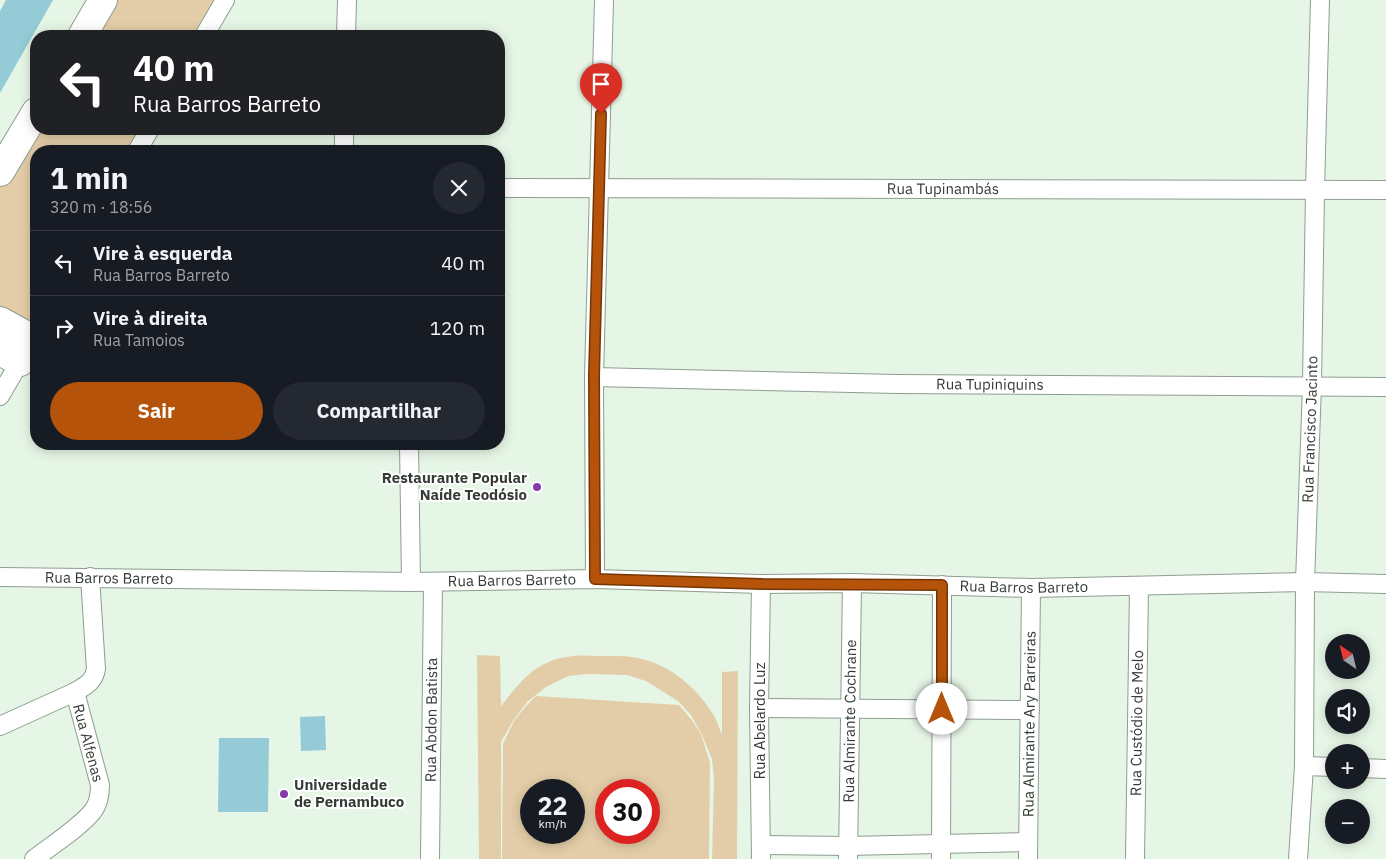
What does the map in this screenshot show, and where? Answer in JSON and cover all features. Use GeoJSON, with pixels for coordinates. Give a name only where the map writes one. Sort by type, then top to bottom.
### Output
{"type":"FeatureCollection","features":[{"type":"Feature","properties":{"kind":"highway"},"geometry":{"type":"LineString","coordinates":[[86,30],[103,0]]}},
{"type":"Feature","properties":{"kind":"highway"},"geometry":{"type":"LineString","coordinates":[[0,172],[30,122]]}},
{"type":"Feature","properties":{"kind":"highway"},"geometry":{"type":"LineString","coordinates":[[0,321],[22,346]]}},
{"type":"Feature","properties":{"kind":"street"},"geometry":{"type":"LineString","coordinates":[[208,30],[225,0]]}},
{"type":"Feature","properties":{"kind":"street"},"geometry":{"type":"LineString","coordinates":[[346,30],[347,0]]}},
{"type":"Feature","properties":{"kind":"street"},"geometry":{"type":"LineString","coordinates":[[595,579],[594,376],[604,0]]}},
{"type":"Feature","properties":{"kind":"street","name":"Rua Francisco Jacinto"},"geometry":{"type":"LineString","coordinates":[[1298,859],[1304,766],[1304,582],[1312,385],[1314,190],[1320,0]]}},
{"type":"Feature","properties":{"kind":"street","name":"Rua Tupinambás"},"geometry":{"type":"LineString","coordinates":[[505,188],[1386,190]]}},
{"type":"Feature","properties":{"kind":"street"},"geometry":{"type":"LineString","coordinates":[[0,396],[22,346]]}},
{"type":"Feature","properties":{"kind":"street","name":"Rua Tupiniquins"},"geometry":{"type":"LineString","coordinates":[[594,376],[896,384],[1312,385],[1386,387]]}},
{"type":"Feature","properties":{"kind":"street"},"geometry":{"type":"LineString","coordinates":[[409,450],[411,582]]}},
{"type":"Feature","properties":{"kind":"street","name":"Rua Barros Barreto"},"geometry":{"type":"LineString","coordinates":[[0,577],[411,582],[595,579],[762,584],[852,583],[1031,588],[1304,582],[1386,584]]}},
{"type":"Feature","properties":{"kind":"street","name":"Rua Alfenas"},"geometry":{"type":"LineString","coordinates":[[34,859],[94,810],[100,798],[100,785],[75,692],[87,686],[96,669],[90,577]]}},
{"type":"Feature","properties":{"kind":"street","name":"Rua Abdon Batista"},"geometry":{"type":"LineString","coordinates":[[430,859],[433,582]]}},
{"type":"Feature","properties":{"kind":"street","name":"Rua Almirante Cochrane"},"geometry":{"type":"LineString","coordinates":[[848,853],[852,583]]}},
{"type":"Feature","properties":{"kind":"street","name":"Rua Abelardo Luz"},"geometry":{"type":"LineString","coordinates":[[761,852],[759,708],[762,584]]}},
{"type":"Feature","properties":{"kind":"street"},"geometry":{"type":"LineString","coordinates":[[941,852],[942,585]]}},
{"type":"Feature","properties":{"kind":"street","name":"Rua Custódio de Melo"},"geometry":{"type":"LineString","coordinates":[[1135,859],[1139,586]]}},
{"type":"Feature","properties":{"kind":"street","name":"Rua Almirante Ary Parreiras"},"geometry":{"type":"LineString","coordinates":[[1028,851],[1031,588]]}},
{"type":"Feature","properties":{"kind":"street"},"geometry":{"type":"LineString","coordinates":[[0,726],[75,692]]}},
{"type":"Feature","properties":{"kind":"street"},"geometry":{"type":"LineString","coordinates":[[759,708],[1030,710]]}},
{"type":"Feature","properties":{"kind":"street"},"geometry":{"type":"LineString","coordinates":[[1304,766],[1325,767]]}},
{"type":"Feature","properties":{"kind":"street"},"geometry":{"type":"LineString","coordinates":[[1370,768],[1386,769]]}},
{"type":"Feature","properties":{"kind":"street"},"geometry":{"type":"LineString","coordinates":[[761,852],[1028,851]]}},
{"type":"Feature","properties":{"kind":"shaded area"},"geometry":{"type":"Polygon","coordinates":[[[103,0],[225,0],[208,30],[86,30],[103,0]]]}},
{"type":"Feature","properties":{"kind":"shaded area"},"geometry":{"type":"Polygon","coordinates":[[[31,135],[146,135],[141,145],[30,145],[30,331],[0,321],[0,172],[31,135]]]}},
{"type":"Feature","properties":{"kind":"shaded area"},"geometry":{"type":"Polygon","coordinates":[[[477,655],[500,656],[501,706],[520,683],[537,668],[558,659],[579,656],[617,656],[646,660],[666,668],[693,688],[713,714],[722,735],[722,672],[738,671],[737,859],[712,859],[714,778],[712,759],[691,715],[678,701],[646,681],[627,675],[588,674],[568,676],[546,687],[527,702],[513,721],[501,742],[501,859],[479,859],[477,655]]]}},
{"type":"Feature","properties":{"kind":"shaded area"},"geometry":{"type":"Polygon","coordinates":[[[536,696],[679,705],[701,734],[710,763],[709,859],[502,859],[503,744],[514,721],[536,696]]]}},
{"type":"Feature","properties":{"kind":"water"},"geometry":{"type":"Polygon","coordinates":[[[6,0],[53,0],[36,30],[30,30],[30,40],[0,93],[0,11],[6,0]]]}},
{"type":"Feature","properties":{"kind":"water"},"geometry":{"type":"Polygon","coordinates":[[[325,716],[326,750],[301,751],[300,717],[325,716]]]}},
{"type":"Feature","properties":{"kind":"water"},"geometry":{"type":"Polygon","coordinates":[[[219,738],[269,738],[268,812],[218,812],[219,738]]]}},
{"type":"Feature","properties":{"kind":"place","name":"Restaurante Popular Naíde Teodósio"},"geometry":{"type":"Point","coordinates":[537,487]}},
{"type":"Feature","properties":{"kind":"place","name":"Universidade de Pernambuco"},"geometry":{"type":"Point","coordinates":[284,794]}},
{"type":"Feature","properties":{"kind":"route"},"geometry":{"type":"LineString","coordinates":[[601,114],[594,376],[595,579],[762,584],[942,585],[942,709]]}}]}
